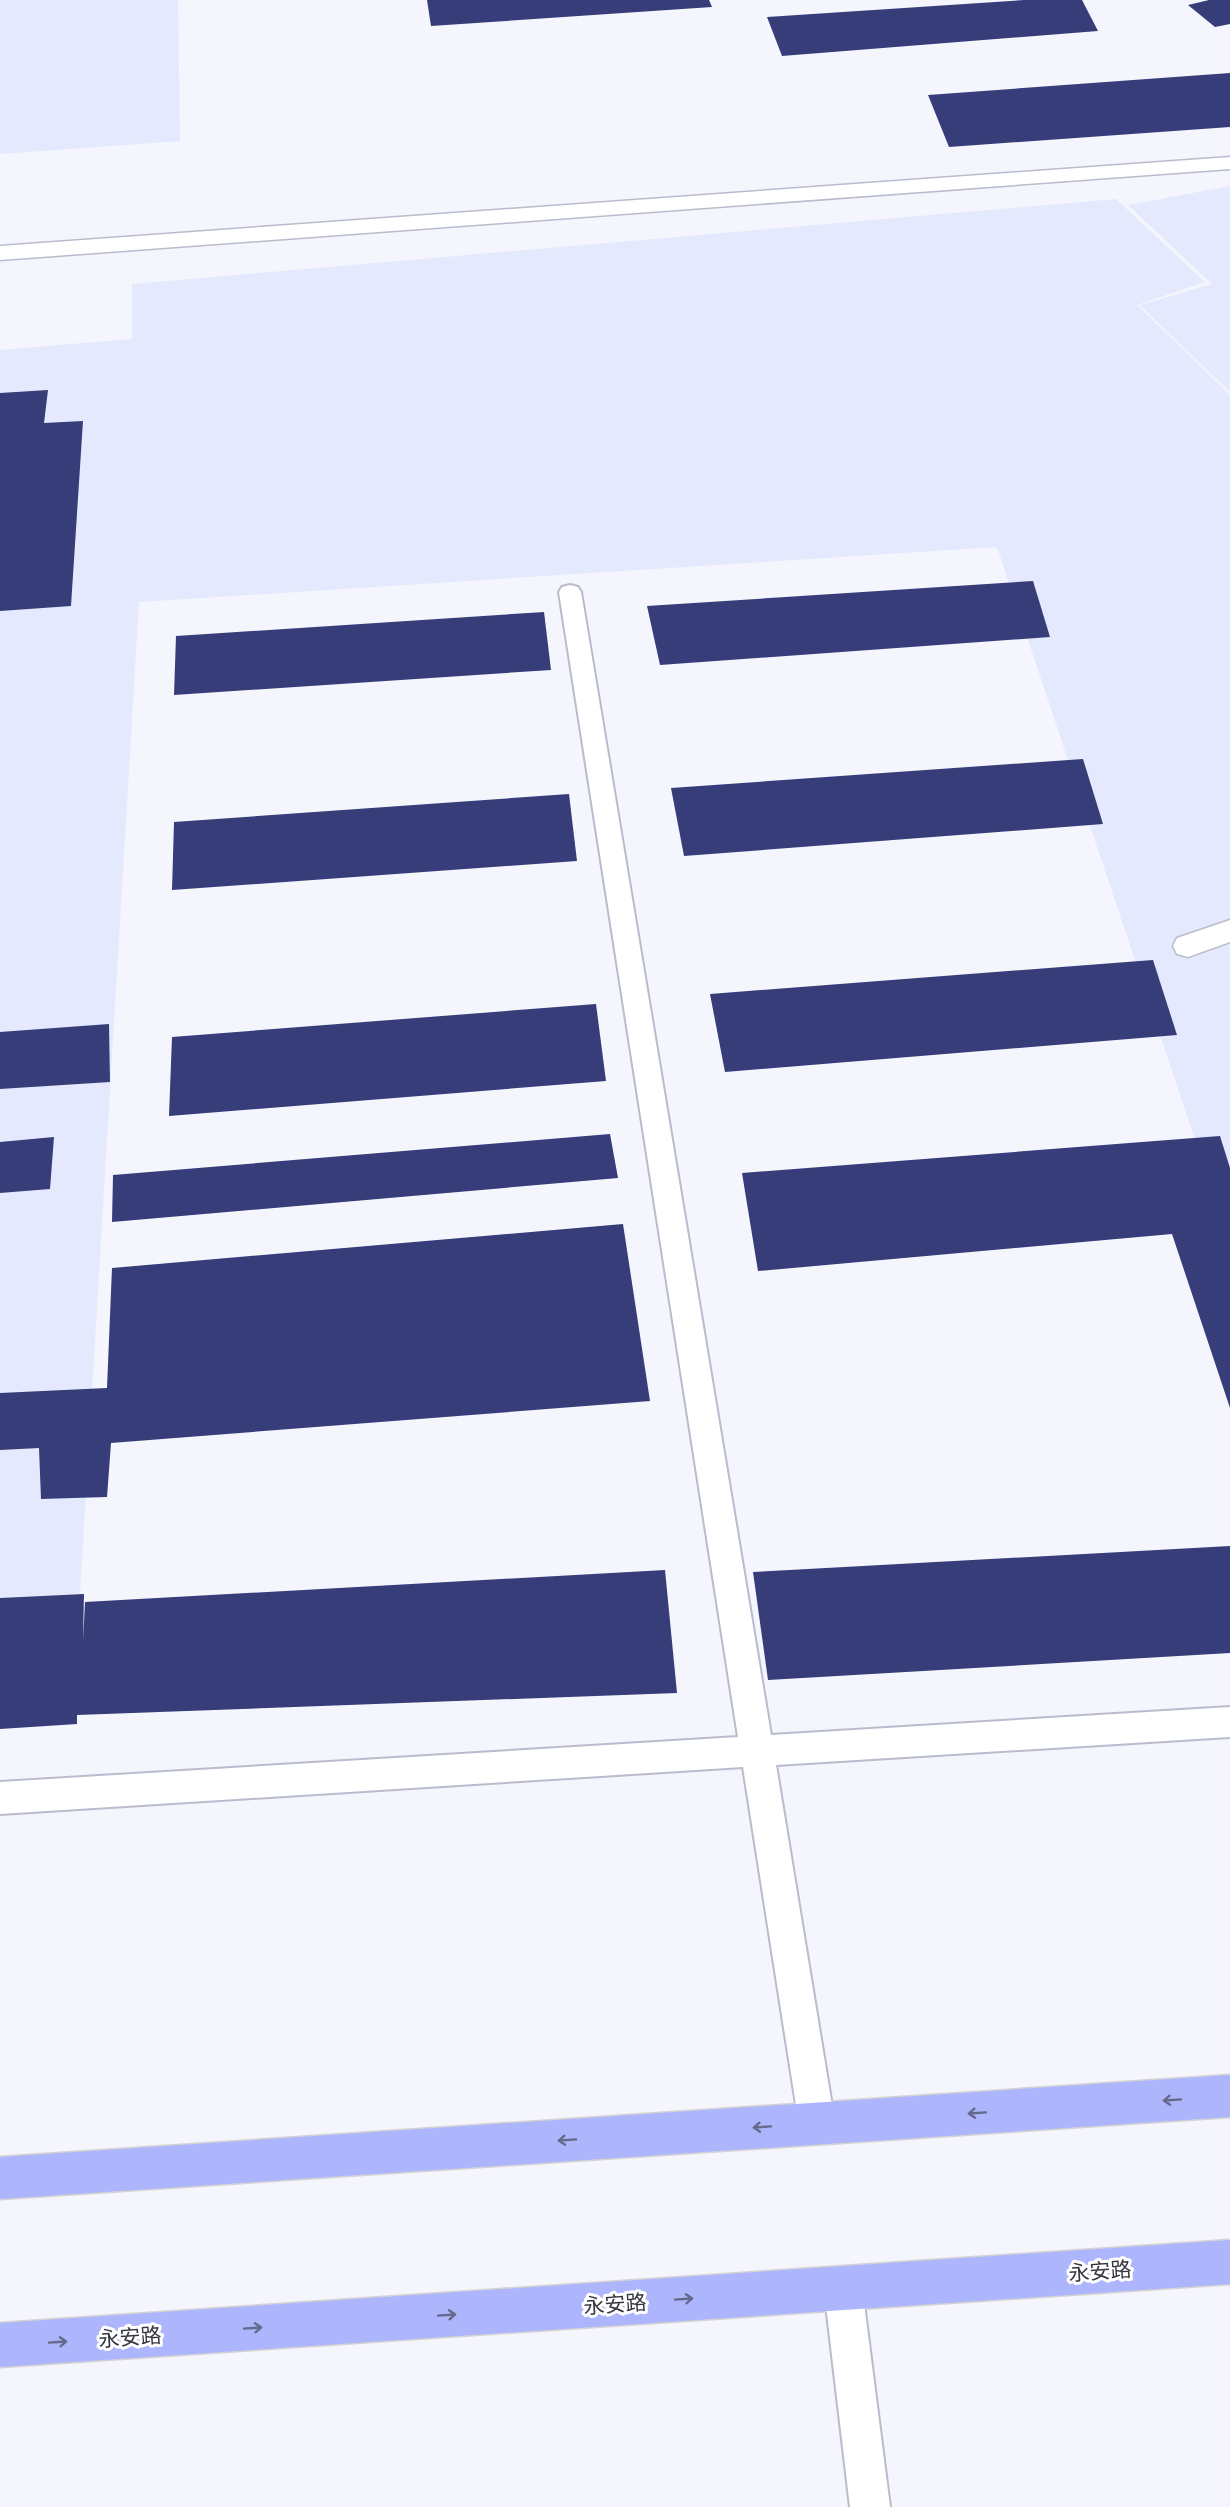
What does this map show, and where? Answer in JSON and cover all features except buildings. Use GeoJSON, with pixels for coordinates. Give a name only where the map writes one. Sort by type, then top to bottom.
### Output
{"type":"FeatureCollection","features":[{"type":"Feature","properties":{"kind":"main road"},"geometry":{"type":"LineString","coordinates":[[0,2178],[1230,2096]]}},
{"type":"Feature","properties":{"kind":"main road","name":"永安路"},"geometry":{"type":"LineString","coordinates":[[0,2346],[1230,2262]]}},
{"type":"Feature","properties":{"kind":"street"},"geometry":{"type":"LineString","coordinates":[[0,253],[1230,163]]}},
{"type":"Feature","properties":{"kind":"street"},"geometry":{"type":"LineString","coordinates":[[1188,945],[1230,931]]}},
{"type":"Feature","properties":{"kind":"lane"},"geometry":{"type":"LineString","coordinates":[[570,592],[817,2124]]}},
{"type":"Feature","properties":{"kind":"lane"},"geometry":{"type":"LineString","coordinates":[[0,1798],[1230,1722]]}},
{"type":"Feature","properties":{"kind":"lane"},"geometry":{"type":"LineString","coordinates":[[843,2288],[870,2507]]}},
{"type":"Feature","properties":{"kind":"shaded area"},"geometry":{"type":"Polygon","coordinates":[[[0,0],[178,0],[180,141],[0,154],[0,0]]]}},
{"type":"Feature","properties":{"kind":"shaded area"},"geometry":{"type":"Polygon","coordinates":[[[1230,186],[1230,392],[1140,305],[1212,284],[1128,205],[1230,186]]]}},
{"type":"Feature","properties":{"kind":"shaded area"},"geometry":{"type":"Polygon","coordinates":[[[1116,199],[1205,282],[1137,305],[1230,395],[1230,1245],[997,547],[139,602],[80,1594],[0,1598],[0,350],[132,339],[132,284],[1116,199]]]}}]}
